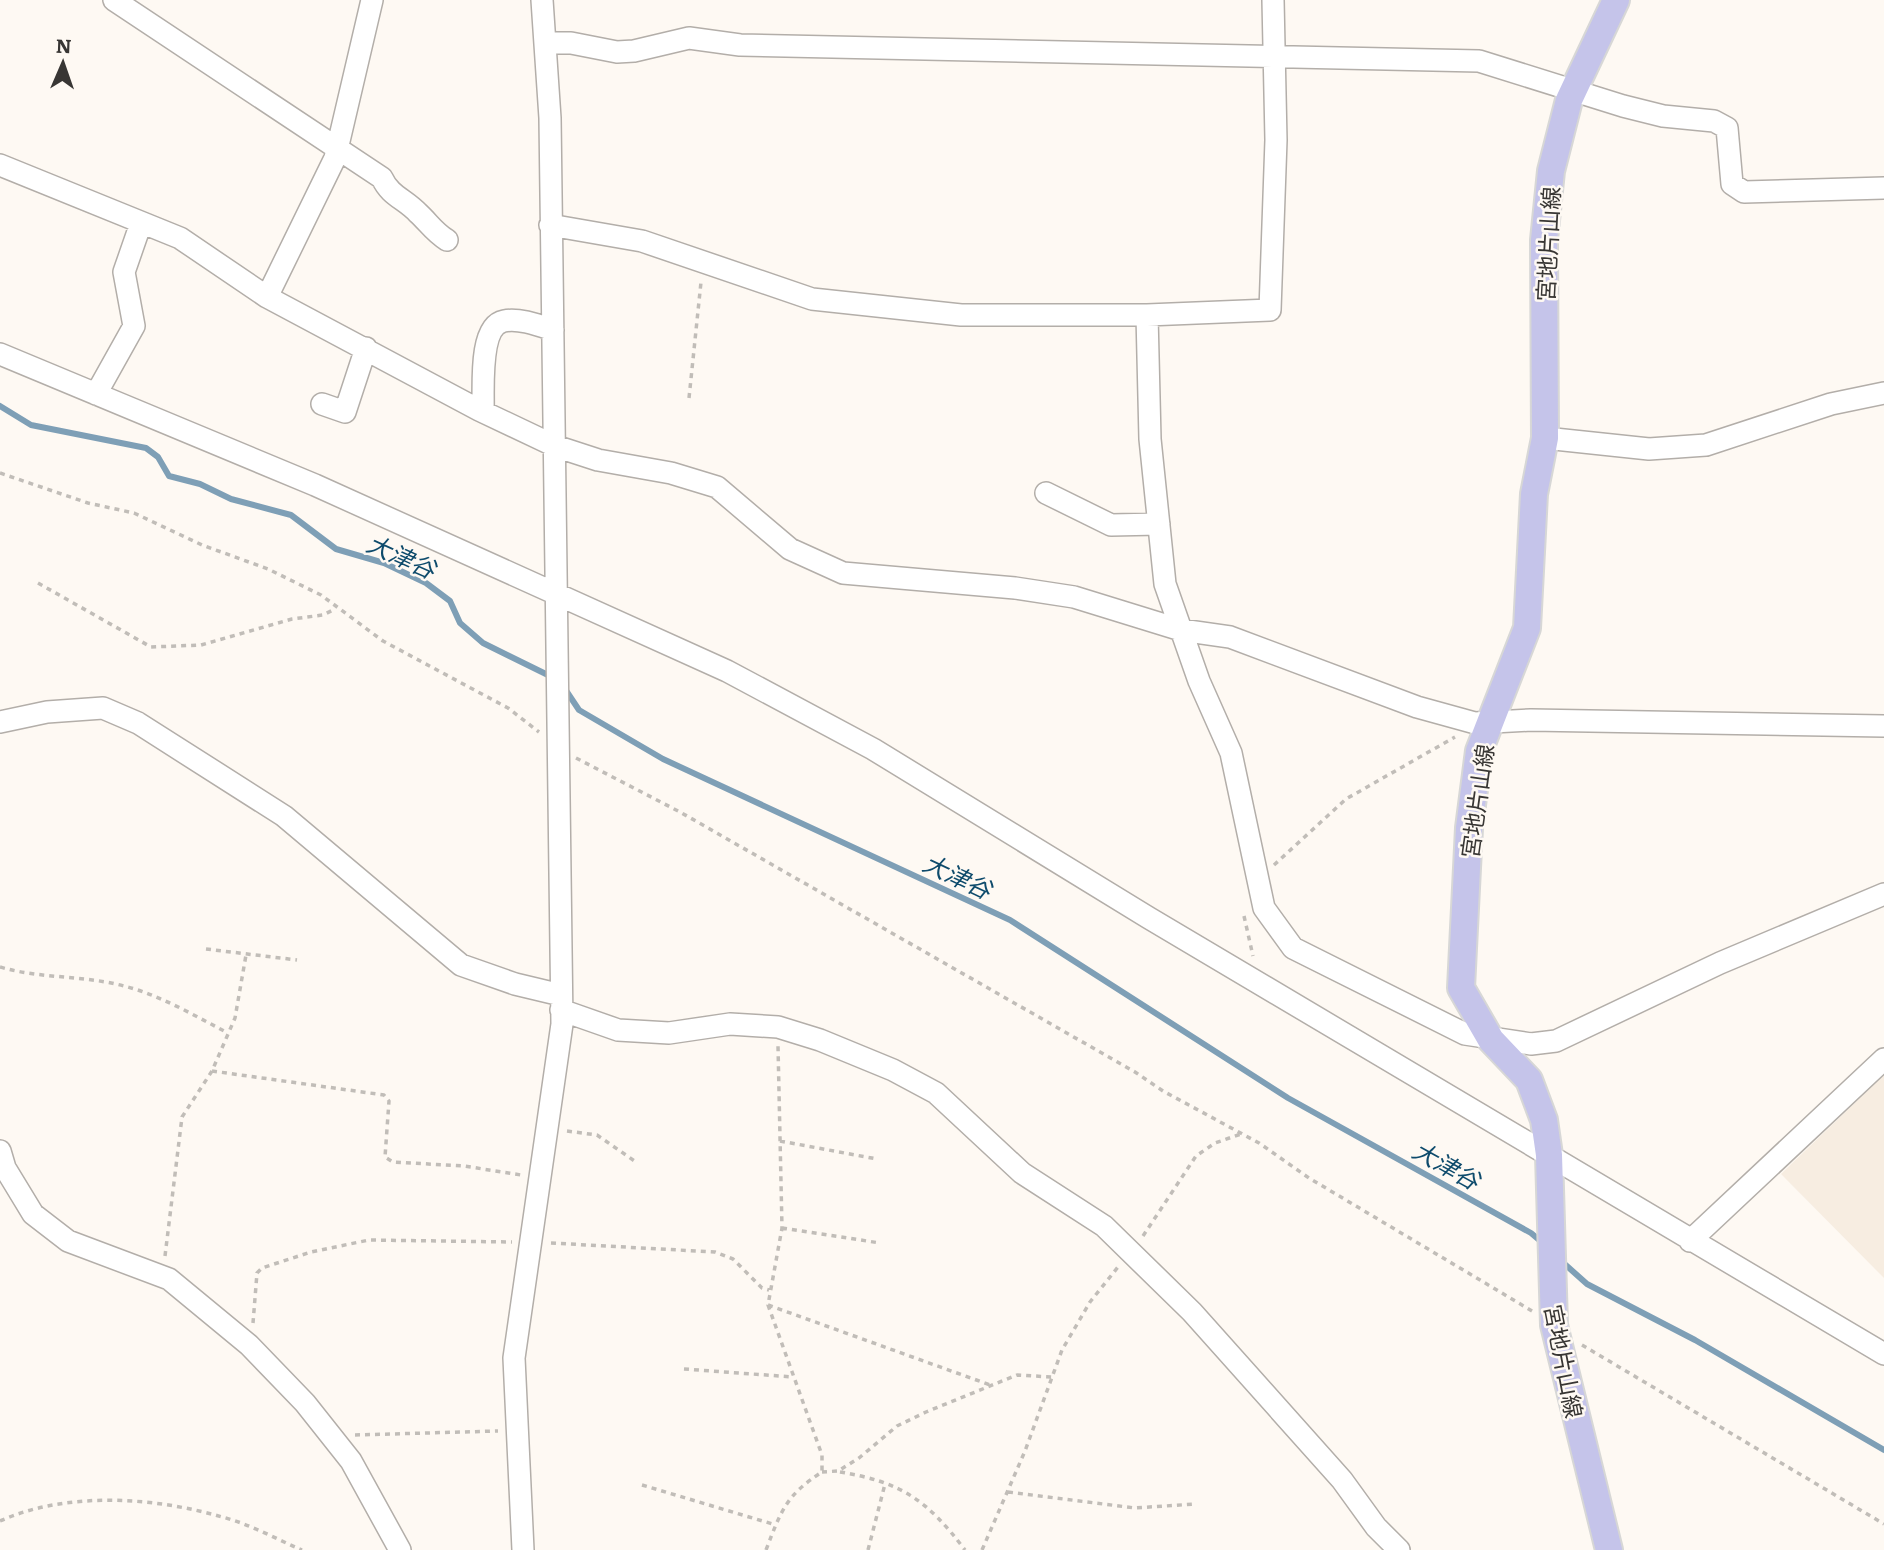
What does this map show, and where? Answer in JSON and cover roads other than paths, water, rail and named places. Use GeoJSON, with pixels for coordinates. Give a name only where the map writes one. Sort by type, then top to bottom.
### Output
{"type":"FeatureCollection","features":[{"type":"Feature","properties":{"kind":"main road","name":"宮地片山線"},"geometry":{"type":"LineString","coordinates":[[1609,1550],[1554,1325],[1549,1155],[1544,1120],[1529,1080],[1491,1040],[1461,988],[1469,828],[1482,723],[1506,686],[1527,628],[1534,494],[1545,438],[1544,240],[1551,171],[1573,91],[1616,0]]}},
{"type":"Feature","properties":{"kind":"street"},"geometry":{"type":"LineString","coordinates":[[114,0],[382,178],[387,190],[408,203],[428,226],[447,240]]}},
{"type":"Feature","properties":{"kind":"street"},"geometry":{"type":"LineString","coordinates":[[267,297],[335,158],[372,0]]}},
{"type":"Feature","properties":{"kind":"street"},"geometry":{"type":"LineString","coordinates":[[523,1550],[514,1358],[542,1179],[562,1024],[553,330],[546,43],[542,0]]}},
{"type":"Feature","properties":{"kind":"street"},"geometry":{"type":"LineString","coordinates":[[550,225],[642,241],[812,299],[961,315],[1147,315],[1269,310],[1276,140],[1273,0]]}},
{"type":"Feature","properties":{"kind":"street"},"geometry":{"type":"LineString","coordinates":[[546,43],[570,43],[617,52],[634,51],[690,38],[740,45],[1479,61],[1663,116],[1714,121],[1727,128],[1732,184],[1744,192],[1884,188]]}},
{"type":"Feature","properties":{"kind":"street"},"geometry":{"type":"LineString","coordinates":[[0,165],[180,238],[267,297],[483,412],[555,446],[598,460],[671,473],[717,487],[790,549],[842,573],[1015,588],[1074,597],[1181,630],[1230,637],[1417,707],[1482,723],[1531,720],[1884,726]]}},
{"type":"Feature","properties":{"kind":"street"},"geometry":{"type":"LineString","coordinates":[[96,394],[134,326],[124,272],[141,223]]}},
{"type":"Feature","properties":{"kind":"street"},"geometry":{"type":"LineString","coordinates":[[1147,315],[1150,439],[1165,584],[1199,681],[1231,753],[1264,908],[1293,948],[1465,1034],[1531,1044],[1556,1041],[1720,963],[1884,894]]}},
{"type":"Feature","properties":{"kind":"street"},"geometry":{"type":"LineString","coordinates":[[483,412],[486,336],[496,324],[505,320],[553,330]]}},
{"type":"Feature","properties":{"kind":"street"},"geometry":{"type":"LineString","coordinates":[[322,404],[345,412],[366,348]]}},
{"type":"Feature","properties":{"kind":"street"},"geometry":{"type":"LineString","coordinates":[[0,354],[390,518],[556,601],[727,671],[873,749],[1268,989],[1884,1354]]}},
{"type":"Feature","properties":{"kind":"street"},"geometry":{"type":"LineString","coordinates":[[1545,438],[1649,449],[1706,445],[1831,404],[1884,393]]}},
{"type":"Feature","properties":{"kind":"street"},"geometry":{"type":"LineString","coordinates":[[1046,493],[1111,525],[1159,524]]}},
{"type":"Feature","properties":{"kind":"street"},"geometry":{"type":"LineString","coordinates":[[0,722],[47,712],[103,708],[138,723],[284,816],[461,965],[561,1003],[618,1030],[669,1033],[730,1024],[778,1027],[820,1040],[893,1070],[936,1093],[1023,1173],[1104,1226],[1192,1312],[1342,1480],[1376,1527],[1399,1550]]}},
{"type":"Feature","properties":{"kind":"street"},"geometry":{"type":"LineString","coordinates":[[1690,1241],[1884,1059]]}},
{"type":"Feature","properties":{"kind":"street"},"geometry":{"type":"LineString","coordinates":[[0,1152],[5,1168],[33,1214],[68,1241],[161,1276],[249,1345],[305,1402],[351,1461],[400,1550]]}},
{"type":"Feature","properties":{"kind":"waterway","name":"大津谷"},"geometry":{"type":"LineString","coordinates":[[0,406],[31,425],[146,448],[158,457],[169,476],[200,484],[231,499],[291,515],[336,549],[384,563],[426,583],[450,601],[460,623],[483,643],[552,677]]}},
{"type":"Feature","properties":{"kind":"waterway","name":"大津谷"},"geometry":{"type":"LineString","coordinates":[[563,686],[579,710],[663,759],[1010,920],[1288,1098],[1531,1233],[1544,1244]]}},
{"type":"Feature","properties":{"kind":"waterway","name":"大津谷"},"geometry":{"type":"LineString","coordinates":[[1559,1259],[1587,1284],[1695,1340],[1884,1450]]}}]}
